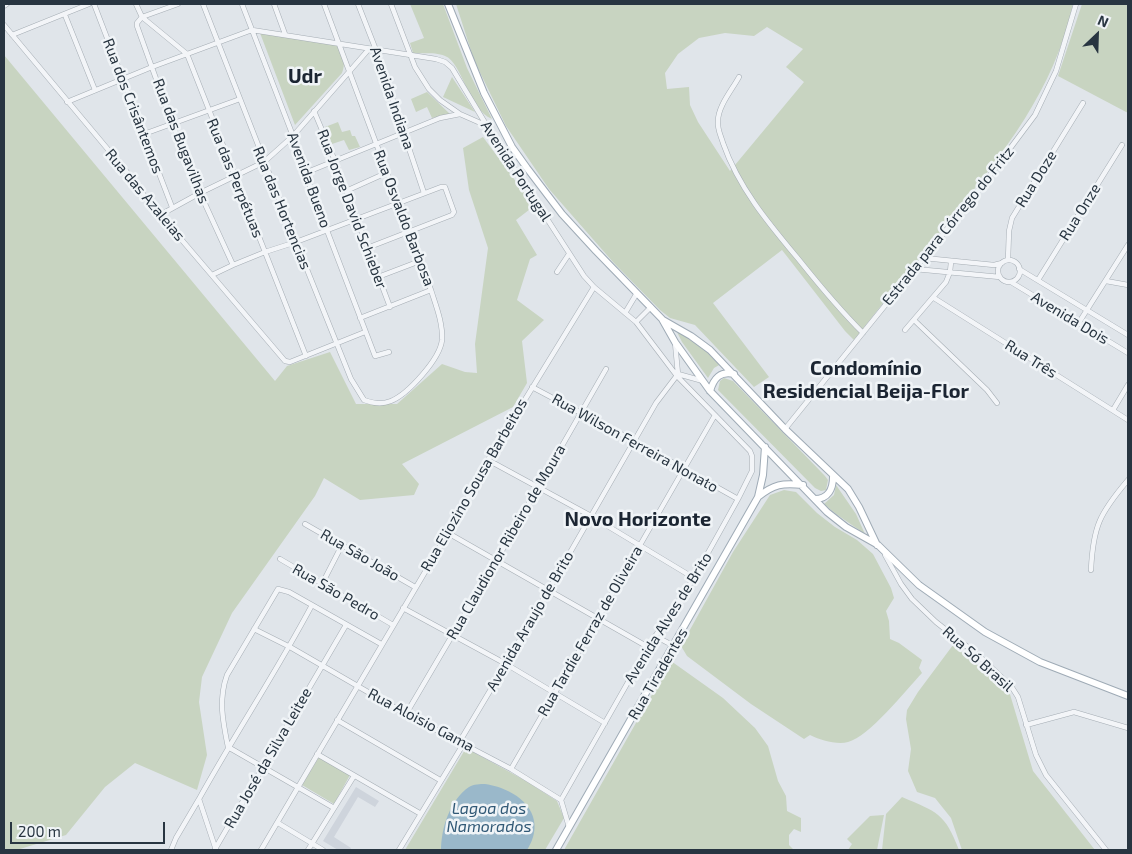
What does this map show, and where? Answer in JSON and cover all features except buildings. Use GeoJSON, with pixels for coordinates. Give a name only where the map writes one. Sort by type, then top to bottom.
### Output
{"type":"FeatureCollection","features":[{"type":"Feature","properties":{"kind":"main road"},"geometry":{"type":"LineString","coordinates":[[448,4],[477,78],[512,147],[562,214],[662,320],[675,342],[710,391],[826,512],[846,527],[878,545]]}},
{"type":"Feature","properties":{"kind":"main road"},"geometry":{"type":"LineString","coordinates":[[662,320],[691,336],[710,350],[785,429],[848,489],[878,545],[919,584],[985,632],[1040,662],[1128,696]]}},
{"type":"Feature","properties":{"kind":"main road"},"geometry":{"type":"LineString","coordinates":[[710,391],[715,378],[720,374],[735,375]]}},
{"type":"Feature","properties":{"kind":"main road","name":"Rua Tiradentes"},"geometry":{"type":"LineString","coordinates":[[556,850],[758,497],[764,475],[765,447]]}},
{"type":"Feature","properties":{"kind":"main road"},"geometry":{"type":"LineString","coordinates":[[815,499],[822,499],[828,495],[834,477]]}},
{"type":"Feature","properties":{"kind":"main road","name":"Rua Tiradentes"},"geometry":{"type":"LineString","coordinates":[[758,497],[769,488],[779,484],[802,486]]}},
{"type":"Feature","properties":{"kind":"street"},"geometry":{"type":"LineString","coordinates":[[12,35],[89,4]]}},
{"type":"Feature","properties":{"kind":"street","name":"Rua dos Crisântemos"},"geometry":{"type":"LineString","coordinates":[[94,4],[172,207]]}},
{"type":"Feature","properties":{"kind":"street"},"geometry":{"type":"LineString","coordinates":[[136,4],[142,17],[178,4]]}},
{"type":"Feature","properties":{"kind":"street","name":"Rua das Hortencias"},"geometry":{"type":"LineString","coordinates":[[203,4],[343,362],[364,400],[373,403]]}},
{"type":"Feature","properties":{"kind":"street","name":"Avenida Bueno"},"geometry":{"type":"LineString","coordinates":[[242,4],[375,356],[389,352]]}},
{"type":"Feature","properties":{"kind":"street"},"geometry":{"type":"LineString","coordinates":[[274,4],[285,34]]}},
{"type":"Feature","properties":{"kind":"street","name":"Rua Osvaldo Barbosa"},"geometry":{"type":"LineString","coordinates":[[324,4],[431,290],[441,327],[442,341],[424,373],[397,398],[390,402],[373,403]]}},
{"type":"Feature","properties":{"kind":"street","name":"Avenida Indiana"},"geometry":{"type":"LineString","coordinates":[[358,4],[376,50],[424,193]]}},
{"type":"Feature","properties":{"kind":"street"},"geometry":{"type":"LineString","coordinates":[[391,4],[418,73],[429,89],[440,100],[460,114],[486,126]]}},
{"type":"Feature","properties":{"kind":"street","name":"Estrada para Córrego do Fritz"},"geometry":{"type":"LineString","coordinates":[[785,429],[916,269],[1035,115],[1056,72],[1076,4]]}},
{"type":"Feature","properties":{"kind":"street"},"geometry":{"type":"LineString","coordinates":[[65,15],[95,90]]}},
{"type":"Feature","properties":{"kind":"street","name":"Rua das Perpétuas"},"geometry":{"type":"LineString","coordinates":[[142,17],[187,54],[306,356]]}},
{"type":"Feature","properties":{"kind":"street","name":"Rua das Bugavilhas"},"geometry":{"type":"LineString","coordinates":[[142,17],[137,26],[152,68],[200,193],[232,265]]}},
{"type":"Feature","properties":{"kind":"street","name":"Rua das Azaleias"},"geometry":{"type":"LineString","coordinates":[[4,25],[160,215],[285,361],[290,362],[306,356]]}},
{"type":"Feature","properties":{"kind":"street"},"geometry":{"type":"LineString","coordinates":[[67,102],[252,30],[412,56]]}},
{"type":"Feature","properties":{"kind":"street"},"geometry":{"type":"LineString","coordinates":[[160,215],[172,207],[264,162],[293,136],[369,49]]}},
{"type":"Feature","properties":{"kind":"street","name":"Avenida Portugal"},"geometry":{"type":"LineString","coordinates":[[412,56],[436,58],[452,68],[486,126],[569,254],[594,287]]}},
{"type":"Feature","properties":{"kind":"street"},"geometry":{"type":"LineString","coordinates":[[739,77],[723,105],[718,121],[718,128],[733,168],[747,193],[764,217],[834,303],[863,332]]}},
{"type":"Feature","properties":{"kind":"street"},"geometry":{"type":"LineString","coordinates":[[144,134],[208,109],[240,99]]}},
{"type":"Feature","properties":{"kind":"street","name":"Rua Doze"},"geometry":{"type":"LineString","coordinates":[[1008,260],[1009,231],[1012,218],[1083,103]]}},
{"type":"Feature","properties":{"kind":"street","name":"Rua Jorge David Schieber"},"geometry":{"type":"LineString","coordinates":[[314,111],[390,307]]}},
{"type":"Feature","properties":{"kind":"street"},"geometry":{"type":"LineString","coordinates":[[305,173],[440,118],[460,114]]}},
{"type":"Feature","properties":{"kind":"street","name":"Rua Onze"},"geometry":{"type":"LineString","coordinates":[[1038,280],[1122,145]]}},
{"type":"Feature","properties":{"kind":"street"},"geometry":{"type":"LineString","coordinates":[[346,191],[386,173]]}},
{"type":"Feature","properties":{"kind":"street"},"geometry":{"type":"LineString","coordinates":[[212,275],[265,252],[445,187],[454,212],[452,215],[367,248]]}},
{"type":"Feature","properties":{"kind":"street"},"geometry":{"type":"LineString","coordinates":[[1078,324],[1128,245]]}},
{"type":"Feature","properties":{"kind":"street"},"geometry":{"type":"LineString","coordinates":[[557,272],[569,254]]}},
{"type":"Feature","properties":{"kind":"street"},"geometry":{"type":"LineString","coordinates":[[924,258],[994,265],[1008,260]]}},
{"type":"Feature","properties":{"kind":"street","name":"Avenida Dois"},"geometry":{"type":"LineString","coordinates":[[1008,260],[1014,262],[1019,269],[1128,335]]}},
{"type":"Feature","properties":{"kind":"street"},"geometry":{"type":"LineString","coordinates":[[378,277],[420,261]]}},
{"type":"Feature","properties":{"kind":"street"},"geometry":{"type":"LineString","coordinates":[[905,330],[946,282],[951,262]]}},
{"type":"Feature","properties":{"kind":"street"},"geometry":{"type":"LineString","coordinates":[[1000,277],[998,270],[1002,263]]}},
{"type":"Feature","properties":{"kind":"street","name":"Avenida Dois"},"geometry":{"type":"LineString","coordinates":[[916,269],[1000,277],[1128,353]]}},
{"type":"Feature","properties":{"kind":"street","name":"Avenida Dois"},"geometry":{"type":"LineString","coordinates":[[1011,282],[1018,278],[1019,269]]}},
{"type":"Feature","properties":{"kind":"street"},"geometry":{"type":"LineString","coordinates":[[1106,281],[1128,285]]}},
{"type":"Feature","properties":{"kind":"street","name":"Avenida Alves de Brito"},"geometry":{"type":"LineString","coordinates":[[561,800],[655,636],[694,578],[752,472],[752,456],[750,451],[678,375],[636,322],[594,287]]}},
{"type":"Feature","properties":{"kind":"street","name":"Rua Eliozino Sousa Barbeitos"},"geometry":{"type":"LineString","coordinates":[[261,850],[448,533],[488,460],[594,287]]}},
{"type":"Feature","properties":{"kind":"street"},"geometry":{"type":"LineString","coordinates":[[360,318],[431,290]]}},
{"type":"Feature","properties":{"kind":"street"},"geometry":{"type":"LineString","coordinates":[[625,312],[637,293]]}},
{"type":"Feature","properties":{"kind":"street","name":"Rua Três"},"geometry":{"type":"LineString","coordinates":[[934,298],[1128,420]]}},
{"type":"Feature","properties":{"kind":"street"},"geometry":{"type":"LineString","coordinates":[[636,322],[650,307]]}},
{"type":"Feature","properties":{"kind":"street"},"geometry":{"type":"LineString","coordinates":[[914,320],[987,390],[997,403]]}},
{"type":"Feature","properties":{"kind":"street"},"geometry":{"type":"LineString","coordinates":[[306,356],[365,332]]}},
{"type":"Feature","properties":{"kind":"street"},"geometry":{"type":"LineString","coordinates":[[675,342],[678,375],[703,382]]}},
{"type":"Feature","properties":{"kind":"street","name":"Rua Claudionor Ribeiro de Moura"},"geometry":{"type":"LineString","coordinates":[[406,714],[606,369]]}},
{"type":"Feature","properties":{"kind":"street","name":"Avenida Araujo de Brito"},"geometry":{"type":"LineString","coordinates":[[399,850],[656,403],[678,375]]}},
{"type":"Feature","properties":{"kind":"street"},"geometry":{"type":"LineString","coordinates":[[1113,410],[1128,384]]}},
{"type":"Feature","properties":{"kind":"street","name":"Rua Wilson Ferreira Nonato"},"geometry":{"type":"LineString","coordinates":[[532,387],[738,499]]}},
{"type":"Feature","properties":{"kind":"street","name":"Rua Tardie Ferraz de Oliveira"},"geometry":{"type":"LineString","coordinates":[[511,769],[715,415]]}},
{"type":"Feature","properties":{"kind":"street"},"geometry":{"type":"LineString","coordinates":[[488,460],[591,516],[694,578]]}},
{"type":"Feature","properties":{"kind":"street"},"geometry":{"type":"LineString","coordinates":[[1091,570],[1094,536],[1101,517],[1111,500],[1128,480]]}},
{"type":"Feature","properties":{"kind":"street","name":"Rua São João"},"geometry":{"type":"LineString","coordinates":[[305,524],[415,587]]}},
{"type":"Feature","properties":{"kind":"street"},"geometry":{"type":"LineString","coordinates":[[448,533],[648,648]]}},
{"type":"Feature","properties":{"kind":"street"},"geometry":{"type":"LineString","coordinates":[[322,584],[342,545]]}},
{"type":"Feature","properties":{"kind":"street","name":"Rua Só Brasil"},"geometry":{"type":"LineString","coordinates":[[883,551],[912,598],[936,622],[979,656],[1011,686],[1018,697],[1036,755],[1046,775],[1106,850]]}},
{"type":"Feature","properties":{"kind":"street","name":"Rua São Pedro"},"geometry":{"type":"LineString","coordinates":[[280,558],[393,625]]}},
{"type":"Feature","properties":{"kind":"street"},"geometry":{"type":"LineString","coordinates":[[334,808],[228,747],[222,716],[222,688],[227,675],[278,589],[289,592],[381,644]]}},
{"type":"Feature","properties":{"kind":"street"},"geometry":{"type":"LineString","coordinates":[[171,850],[228,747],[290,647],[312,605]]}},
{"type":"Feature","properties":{"kind":"street"},"geometry":{"type":"LineString","coordinates":[[403,608],[506,664],[605,723]]}},
{"type":"Feature","properties":{"kind":"street","name":"Rua José da Silva Leitee"},"geometry":{"type":"LineString","coordinates":[[215,850],[346,624]]}},
{"type":"Feature","properties":{"kind":"street","name":"Rua Aloisio Gama"},"geometry":{"type":"LineString","coordinates":[[254,629],[290,647],[406,714],[511,769],[561,800]]}},
{"type":"Feature","properties":{"kind":"street"},"geometry":{"type":"LineString","coordinates":[[655,636],[674,646]]}},
{"type":"Feature","properties":{"kind":"street"},"geometry":{"type":"LineString","coordinates":[[1026,725],[1074,712],[1128,728]]}},
{"type":"Feature","properties":{"kind":"street"},"geometry":{"type":"LineString","coordinates":[[337,720],[440,780]]}},
{"type":"Feature","properties":{"kind":"street"},"geometry":{"type":"LineString","coordinates":[[317,754],[421,814]]}},
{"type":"Feature","properties":{"kind":"street"},"geometry":{"type":"LineString","coordinates":[[308,850],[354,776]]}},
{"type":"Feature","properties":{"kind":"street"},"geometry":{"type":"LineString","coordinates":[[199,799],[215,850]]}},
{"type":"Feature","properties":{"kind":"street"},"geometry":{"type":"LineString","coordinates":[[561,800],[569,827]]}},
{"type":"Feature","properties":{"kind":"street"},"geometry":{"type":"LineString","coordinates":[[278,823],[323,850]]}},
{"type":"Feature","properties":{"kind":"shaded area"},"geometry":{"type":"Polygon","coordinates":[[[356,787],[379,801],[375,807],[358,797],[334,837],[351,848],[350,850],[338,850],[323,841],[356,787]]]}},
{"type":"Feature","properties":{"kind":"green space"},"geometry":{"type":"Polygon","coordinates":[[[410,4],[443,4],[467,68],[492,119],[477,106],[451,60],[438,54],[413,53],[410,43],[424,38],[410,4]]]}},
{"type":"Feature","properties":{"kind":"green space"},"geometry":{"type":"Polygon","coordinates":[[[456,4],[1073,4],[1053,65],[1025,119],[971,194],[854,340],[782,250],[713,303],[769,377],[754,387],[695,325],[670,318],[660,310],[613,262],[549,189],[506,126],[474,60],[456,4]],[[767,27],[754,36],[725,33],[699,38],[678,54],[665,73],[667,89],[689,87],[690,105],[698,122],[730,171],[804,82],[786,67],[803,49],[767,27]]]}},
{"type":"Feature","properties":{"kind":"green space"},"geometry":{"type":"Polygon","coordinates":[[[1082,4],[1128,4],[1128,113],[1058,76],[1082,4]]]}},
{"type":"Feature","properties":{"kind":"green space"},"geometry":{"type":"Polygon","coordinates":[[[260,33],[337,45],[343,55],[344,66],[342,73],[295,125],[260,33]]]}},
{"type":"Feature","properties":{"kind":"green space"},"geometry":{"type":"Polygon","coordinates":[[[4,55],[275,381],[287,366],[330,352],[356,404],[397,404],[442,364],[465,372],[477,373],[475,344],[488,248],[469,190],[463,148],[483,137],[534,206],[516,220],[537,255],[530,259],[517,300],[544,320],[522,341],[527,383],[513,407],[402,464],[419,484],[414,495],[360,500],[324,478],[315,496],[232,613],[202,677],[199,702],[207,755],[197,790],[135,763],[105,787],[66,835],[20,850],[4,850],[4,55]]]}},
{"type":"Feature","properties":{"kind":"green space"},"geometry":{"type":"Polygon","coordinates":[[[452,77],[475,112],[443,97],[452,77]]]}},
{"type":"Feature","properties":{"kind":"green space"},"geometry":{"type":"Polygon","coordinates":[[[427,92],[450,114],[432,118],[427,107],[416,112],[411,99],[427,92]]]}},
{"type":"Feature","properties":{"kind":"green space"},"geometry":{"type":"Polygon","coordinates":[[[338,122],[342,132],[350,130],[360,147],[349,150],[344,140],[332,144],[325,127],[338,122]]]}},
{"type":"Feature","properties":{"kind":"green space"},"geometry":{"type":"Polygon","coordinates":[[[676,330],[706,350],[721,364],[714,368],[708,378],[682,342],[676,330]]]}},
{"type":"Feature","properties":{"kind":"green space"},"geometry":{"type":"Polygon","coordinates":[[[724,378],[733,381],[825,476],[828,480],[826,490],[821,491],[815,488],[718,390],[720,381],[724,378]]]}},
{"type":"Feature","properties":{"kind":"green space"},"geometry":{"type":"Polygon","coordinates":[[[836,485],[856,514],[865,534],[824,504],[834,495],[836,485]]]}},
{"type":"Feature","properties":{"kind":"green space"},"geometry":{"type":"Polygon","coordinates":[[[784,490],[796,492],[817,513],[835,527],[857,540],[873,554],[891,588],[894,598],[886,611],[889,621],[890,639],[899,643],[922,660],[919,668],[922,673],[897,701],[866,732],[848,742],[829,742],[810,735],[804,739],[751,704],[687,656],[681,646],[733,552],[770,495],[784,490]]]}},
{"type":"Feature","properties":{"kind":"green space"},"geometry":{"type":"Polygon","coordinates":[[[953,645],[1009,691],[1033,771],[1095,850],[962,850],[951,818],[935,798],[917,792],[908,771],[911,749],[906,719],[907,710],[953,645]]]}},
{"type":"Feature","properties":{"kind":"green space"},"geometry":{"type":"Polygon","coordinates":[[[671,661],[723,698],[755,728],[768,746],[778,781],[786,796],[787,811],[801,818],[801,832],[794,829],[789,835],[789,845],[794,850],[564,850],[671,661]]]}},
{"type":"Feature","properties":{"kind":"green space"},"geometry":{"type":"Polygon","coordinates":[[[466,748],[526,781],[557,801],[564,818],[545,850],[405,850],[466,748]]]}},
{"type":"Feature","properties":{"kind":"green space"},"geometry":{"type":"Polygon","coordinates":[[[319,757],[350,775],[334,804],[302,785],[319,757]]]}},
{"type":"Feature","properties":{"kind":"green space"},"geometry":{"type":"Polygon","coordinates":[[[902,797],[924,806],[938,815],[949,828],[959,850],[882,850],[886,814],[902,797]]]}},
{"type":"Feature","properties":{"kind":"green space"},"geometry":{"type":"Polygon","coordinates":[[[884,815],[877,850],[848,850],[852,844],[847,839],[870,816],[884,815]]]}},
{"type":"Feature","properties":{"kind":"water","name":"Lagoa dos Namorados"},"geometry":{"type":"Polygon","coordinates":[[[485,784],[509,792],[527,806],[532,815],[534,826],[533,837],[527,850],[441,850],[445,824],[457,799],[469,787],[485,784]]]}},
{"type":"Feature","properties":{"kind":"district","name":"Udr"},"geometry":{"type":"Point","coordinates":[305,76]}},
{"type":"Feature","properties":{"kind":"district","name":"Condomínio Residencial Beija-Flor"},"geometry":{"type":"Point","coordinates":[866,380]}},
{"type":"Feature","properties":{"kind":"district","name":"Novo Horizonte"},"geometry":{"type":"Point","coordinates":[638,519]}}]}
